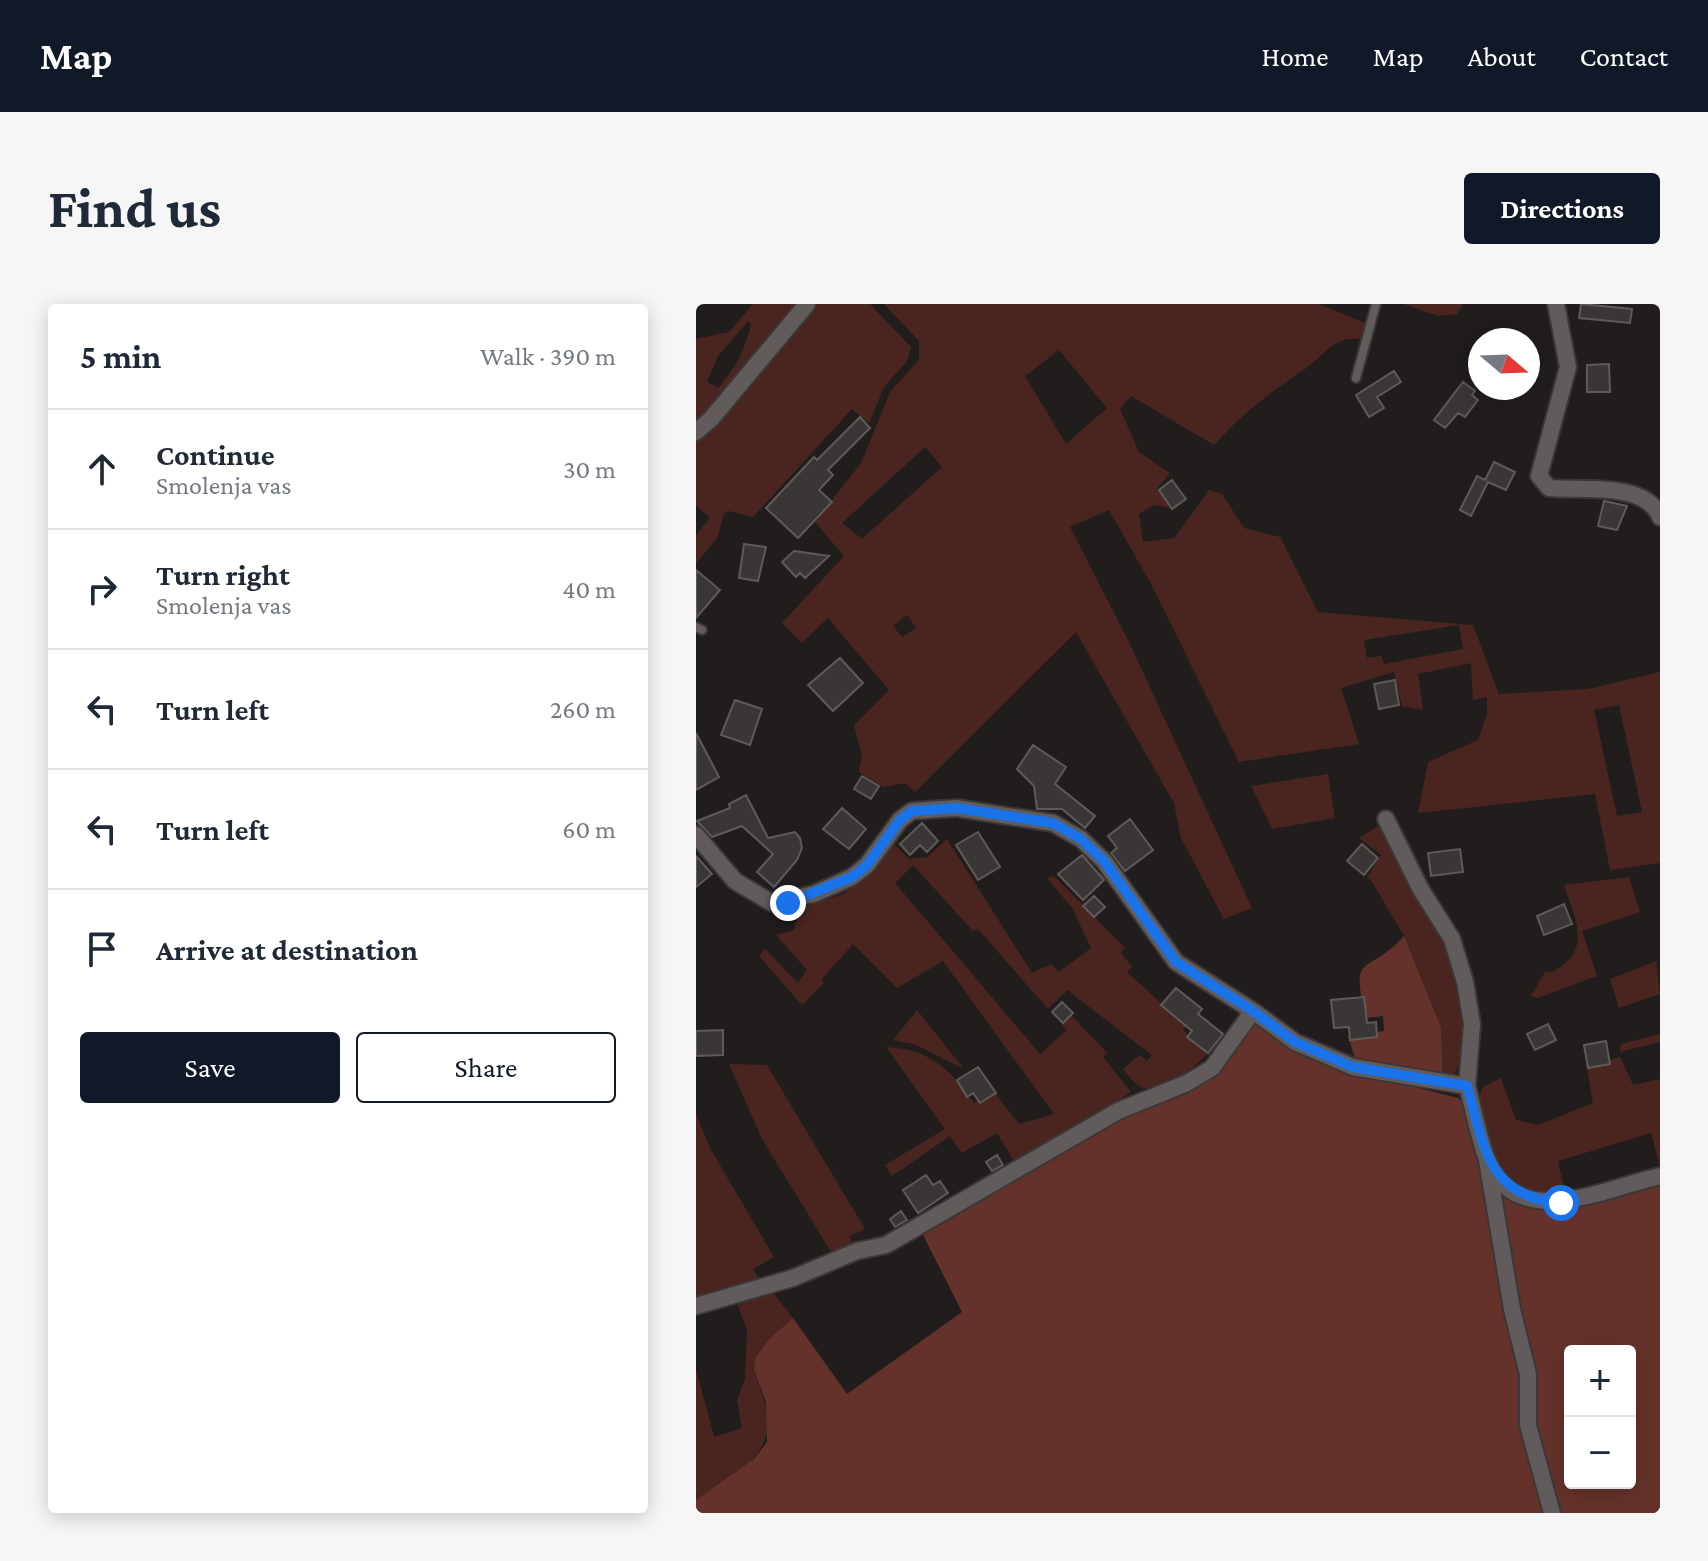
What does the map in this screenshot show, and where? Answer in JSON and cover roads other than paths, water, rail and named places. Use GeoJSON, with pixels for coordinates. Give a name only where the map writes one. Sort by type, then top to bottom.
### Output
{"type":"FeatureCollection","features":[{"type":"Feature","properties":{"kind":"street"},"geometry":{"type":"LineString","coordinates":[[696,432],[711,419],[807,304]]}},
{"type":"Feature","properties":{"kind":"street"},"geometry":{"type":"LineString","coordinates":[[1556,304],[1568,367],[1539,476],[1549,488],[1621,492],[1647,499],[1660,517]]}},
{"type":"Feature","properties":{"kind":"street"},"geometry":{"type":"LineString","coordinates":[[696,835],[735,881],[772,903],[788,903],[852,877],[867,865],[900,820],[912,811],[957,808],[1053,823],[1081,839],[1104,861],[1176,962],[1295,1042],[1322,1056],[1380,1074],[1467,1086]]}},
{"type":"Feature","properties":{"kind":"street"},"geometry":{"type":"LineString","coordinates":[[1386,819],[1420,888],[1452,939],[1465,982],[1472,1024],[1467,1086],[1487,1160],[1509,1295],[1528,1374],[1528,1425],[1552,1513]]}},
{"type":"Feature","properties":{"kind":"street"},"geometry":{"type":"LineString","coordinates":[[696,1306],[793,1278],[857,1251],[886,1245],[1118,1111],[1187,1083],[1212,1068],[1253,1011]]}},
{"type":"Feature","properties":{"kind":"street"},"geometry":{"type":"LineString","coordinates":[[1487,1160],[1502,1180],[1519,1194],[1540,1201],[1561,1203],[1660,1176]]}},
{"type":"Feature","properties":{"kind":"lane"},"geometry":{"type":"LineString","coordinates":[[1356,378],[1376,304]]}}]}
